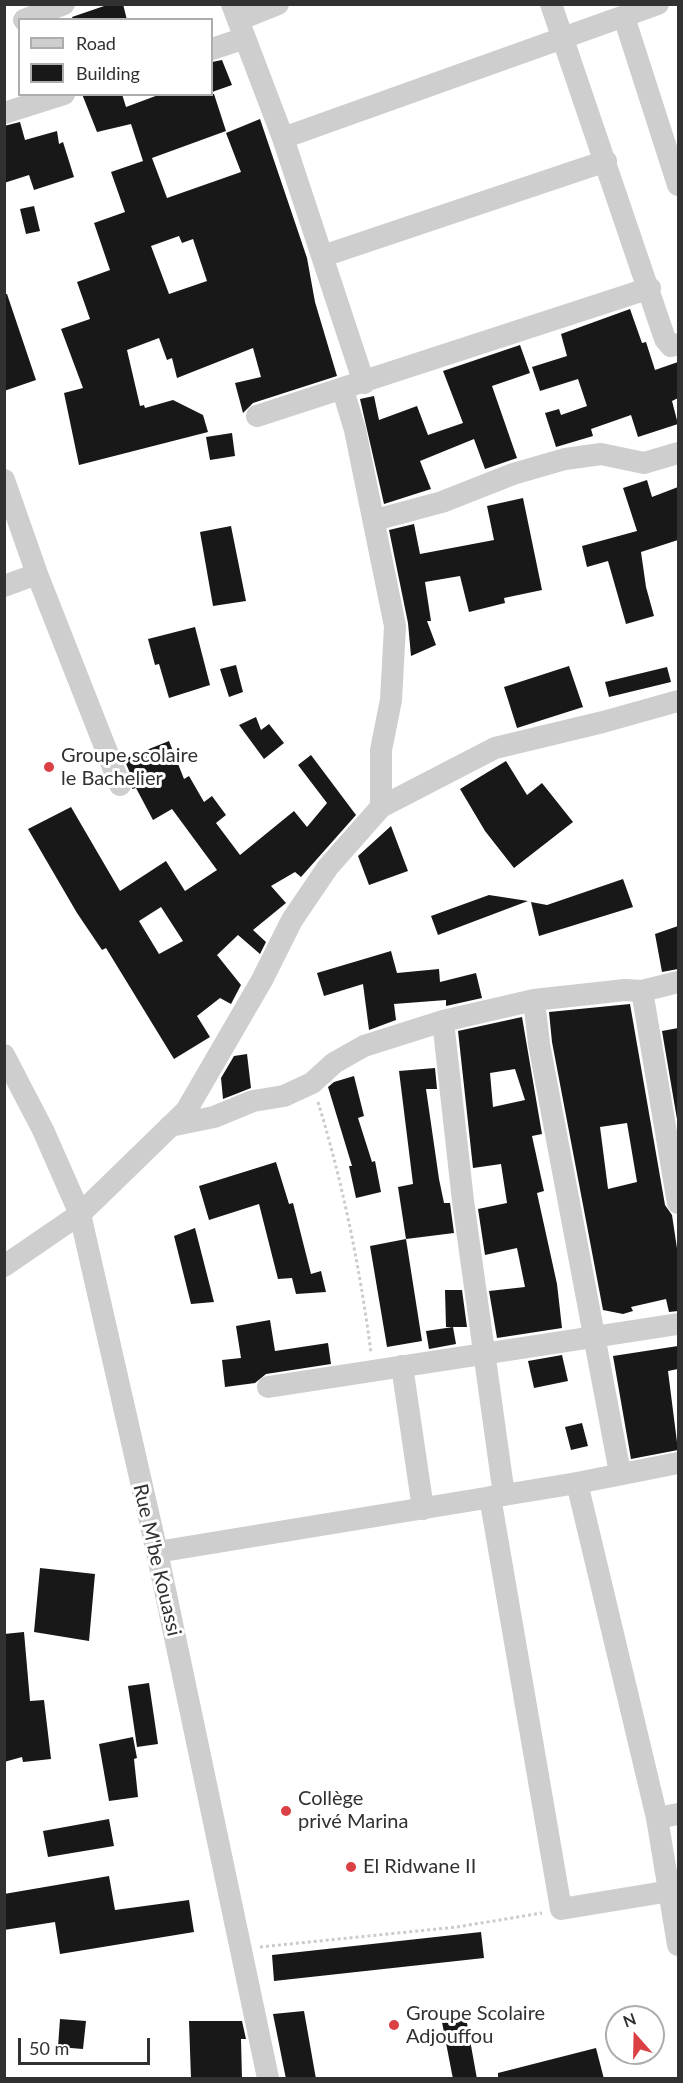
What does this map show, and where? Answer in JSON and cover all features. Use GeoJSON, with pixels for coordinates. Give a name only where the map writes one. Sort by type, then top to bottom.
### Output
{"type":"FeatureCollection","features":[{"type":"Feature","properties":{"kind":"street"},"geometry":{"type":"LineString","coordinates":[[29,18],[64,4]]}},
{"type":"Feature","properties":{"kind":"street"},"geometry":{"type":"LineString","coordinates":[[213,48],[238,21],[279,4]]}},
{"type":"Feature","properties":{"kind":"street"},"geometry":{"type":"LineString","coordinates":[[551,4],[650,288],[665,339],[671,346],[678,344]]}},
{"type":"Feature","properties":{"kind":"street"},"geometry":{"type":"LineString","coordinates":[[283,138],[658,4]]}},
{"type":"Feature","properties":{"kind":"street"},"geometry":{"type":"LineString","coordinates":[[624,16],[678,184]]}},
{"type":"Feature","properties":{"kind":"street"},"geometry":{"type":"LineString","coordinates":[[238,21],[283,138],[364,383]]}},
{"type":"Feature","properties":{"kind":"street"},"geometry":{"type":"LineString","coordinates":[[4,113],[58,96]]}},
{"type":"Feature","properties":{"kind":"street"},"geometry":{"type":"LineString","coordinates":[[323,256],[606,160]]}},
{"type":"Feature","properties":{"kind":"street"},"geometry":{"type":"LineString","coordinates":[[257,416],[343,390],[650,288]]}},
{"type":"Feature","properties":{"kind":"street"},"geometry":{"type":"LineString","coordinates":[[343,390],[355,430],[375,520],[395,626],[391,700],[381,750],[381,807]]}},
{"type":"Feature","properties":{"kind":"street"},"geometry":{"type":"LineString","coordinates":[[375,520],[441,502],[513,474],[565,459],[601,454],[644,463],[678,453]]}},
{"type":"Feature","properties":{"kind":"street"},"geometry":{"type":"LineString","coordinates":[[4,480],[37,574],[120,785]]}},
{"type":"Feature","properties":{"kind":"street"},"geometry":{"type":"LineString","coordinates":[[4,586],[37,574]]}},
{"type":"Feature","properties":{"kind":"street"},"geometry":{"type":"LineString","coordinates":[[4,1266],[80,1214],[186,1111],[262,980],[292,920],[328,867],[381,807],[495,747],[603,722],[678,701]]}},
{"type":"Feature","properties":{"kind":"street"},"geometry":{"type":"LineString","coordinates":[[170,1126],[214,1118],[253,1101],[284,1096],[312,1083],[334,1063],[364,1046],[443,1021],[534,1000],[642,991],[678,982]]}},
{"type":"Feature","properties":{"kind":"street"},"geometry":{"type":"LineString","coordinates":[[642,991],[678,1203]]}},
{"type":"Feature","properties":{"kind":"street"},"geometry":{"type":"LineString","coordinates":[[534,1000],[539,1044],[620,1473]]}},
{"type":"Feature","properties":{"kind":"street"},"geometry":{"type":"LineString","coordinates":[[443,1021],[463,1201],[484,1353],[497,1496],[561,1909],[670,1891]]}},
{"type":"Feature","properties":{"kind":"street","name":"Rue M'be Kouassi"},"geometry":{"type":"LineString","coordinates":[[4,1055],[44,1130],[80,1214],[157,1552],[268,2079]]}},
{"type":"Feature","properties":{"kind":"street"},"geometry":{"type":"LineString","coordinates":[[268,1387],[678,1324]]}},
{"type":"Feature","properties":{"kind":"street"},"geometry":{"type":"LineString","coordinates":[[402,1366],[423,1509]]}},
{"type":"Feature","properties":{"kind":"street"},"geometry":{"type":"LineString","coordinates":[[157,1552],[577,1483],[678,1463]]}},
{"type":"Feature","properties":{"kind":"street"},"geometry":{"type":"LineString","coordinates":[[577,1483],[668,1816],[670,1891],[678,1945]]}},
{"type":"Feature","properties":{"kind":"path"},"geometry":{"type":"LineString","coordinates":[[312,1083],[336,1161],[352,1231],[365,1304],[373,1370]]}},
{"type":"Feature","properties":{"kind":"path"},"geometry":{"type":"LineString","coordinates":[[240,1949],[457,1927],[561,1909]]}},
{"type":"Feature","properties":{"kind":"building"},"geometry":{"type":"Polygon","coordinates":[[[110,4],[123,4],[126,18],[72,18],[110,4]]]}},
{"type":"Feature","properties":{"kind":"building"},"geometry":{"type":"Polygon","coordinates":[[[222,60],[232,85],[213,92],[213,62],[222,60]]]}},
{"type":"Feature","properties":{"kind":"building"},"geometry":{"type":"Polygon","coordinates":[[[214,94],[226,131],[152,158],[167,198],[241,172],[226,133],[260,119],[307,258],[315,302],[337,376],[253,403],[243,413],[235,383],[261,377],[253,348],[177,378],[172,358],[167,360],[159,338],[127,350],[140,406],[144,405],[145,408],[173,400],[203,415],[208,432],[79,465],[64,393],[83,388],[61,329],[90,319],[77,282],[110,270],[94,223],[125,212],[111,172],[143,161],[131,124],[97,132],[83,96],[123,96],[126,107],[156,96],[213,96],[214,94]],[[179,236],[151,246],[169,294],[207,281],[193,239],[182,243],[179,236]]]}},
{"type":"Feature","properties":{"kind":"building"},"geometry":{"type":"Polygon","coordinates":[[[20,122],[25,140],[57,131],[59,144],[63,142],[74,177],[34,190],[29,175],[4,183],[4,126],[20,122]]]}},
{"type":"Feature","properties":{"kind":"building"},"geometry":{"type":"Polygon","coordinates":[[[34,206],[40,231],[26,234],[20,209],[34,206]]]}},
{"type":"Feature","properties":{"kind":"building"},"geometry":{"type":"Polygon","coordinates":[[[4,294],[7,294],[36,380],[4,391],[4,294]]]}},
{"type":"Feature","properties":{"kind":"building"},"geometry":{"type":"Polygon","coordinates":[[[630,309],[642,343],[646,342],[655,370],[678,362],[678,398],[672,401],[678,424],[638,437],[631,415],[591,429],[593,436],[556,447],[545,413],[559,409],[561,415],[587,406],[578,379],[540,391],[532,367],[567,356],[561,334],[630,309]]]}},
{"type":"Feature","properties":{"kind":"building"},"geometry":{"type":"Polygon","coordinates":[[[520,345],[530,373],[492,386],[517,458],[485,469],[474,439],[420,461],[431,489],[384,504],[360,399],[374,396],[379,420],[417,406],[428,435],[463,423],[443,371],[520,345]]]}},
{"type":"Feature","properties":{"kind":"building"},"geometry":{"type":"Polygon","coordinates":[[[232,433],[235,456],[210,460],[206,437],[232,433]]]}},
{"type":"Feature","properties":{"kind":"building"},"geometry":{"type":"Polygon","coordinates":[[[647,480],[652,497],[678,487],[678,540],[641,552],[646,587],[654,616],[626,624],[608,561],[587,567],[582,546],[637,531],[623,488],[647,480]]]}},
{"type":"Feature","properties":{"kind":"building"},"geometry":{"type":"Polygon","coordinates":[[[523,498],[542,590],[504,598],[505,603],[469,612],[460,576],[425,582],[431,621],[427,621],[436,645],[411,656],[408,623],[389,530],[414,524],[420,554],[494,540],[487,506],[523,498]]]}},
{"type":"Feature","properties":{"kind":"building"},"geometry":{"type":"Polygon","coordinates":[[[231,526],[246,601],[213,606],[200,532],[231,526]]]}},
{"type":"Feature","properties":{"kind":"building"},"geometry":{"type":"Polygon","coordinates":[[[195,627],[210,685],[169,698],[159,664],[155,665],[148,639],[195,627]]]}},
{"type":"Feature","properties":{"kind":"building"},"geometry":{"type":"Polygon","coordinates":[[[236,665],[243,692],[229,697],[220,669],[236,665]]]}},
{"type":"Feature","properties":{"kind":"building"},"geometry":{"type":"Polygon","coordinates":[[[569,666],[583,707],[517,728],[504,687],[569,666]]]}},
{"type":"Feature","properties":{"kind":"building"},"geometry":{"type":"Polygon","coordinates":[[[667,667],[671,682],[609,697],[605,682],[667,667]]]}},
{"type":"Feature","properties":{"kind":"building"},"geometry":{"type":"Polygon","coordinates":[[[256,717],[261,730],[269,724],[284,743],[264,759],[239,725],[256,717]]]}},
{"type":"Feature","properties":{"kind":"building"},"geometry":{"type":"Polygon","coordinates":[[[169,741],[184,779],[189,776],[204,802],[212,796],[226,815],[216,823],[240,855],[294,811],[307,827],[327,803],[298,765],[311,755],[356,815],[301,877],[295,872],[271,886],[286,903],[253,930],[266,942],[260,954],[238,935],[217,955],[241,985],[231,1004],[220,998],[197,1016],[210,1037],[174,1059],[106,948],[102,950],[77,913],[28,829],[71,807],[120,891],[166,861],[185,891],[217,870],[172,809],[153,820],[136,788],[132,789],[133,780],[124,759],[169,741]],[[161,907],[139,921],[159,954],[183,941],[161,907]]]}},
{"type":"Feature","properties":{"kind":"building"},"geometry":{"type":"Polygon","coordinates":[[[506,761],[527,795],[542,783],[573,822],[514,868],[485,831],[460,789],[506,761]]]}},
{"type":"Feature","properties":{"kind":"building"},"geometry":{"type":"Polygon","coordinates":[[[391,826],[408,871],[369,885],[358,856],[391,826]]]}},
{"type":"Feature","properties":{"kind":"building"},"geometry":{"type":"Polygon","coordinates":[[[623,879],[633,907],[539,936],[531,902],[547,905],[623,879]]]}},
{"type":"Feature","properties":{"kind":"building"},"geometry":{"type":"Polygon","coordinates":[[[489,895],[528,901],[438,935],[431,916],[489,895]]]}},
{"type":"Feature","properties":{"kind":"building"},"geometry":{"type":"Polygon","coordinates":[[[678,926],[678,969],[662,972],[655,934],[678,926]]]}},
{"type":"Feature","properties":{"kind":"building"},"geometry":{"type":"Polygon","coordinates":[[[391,951],[397,973],[439,969],[440,982],[476,973],[482,998],[446,1006],[446,1000],[394,1004],[396,1020],[369,1030],[363,984],[324,996],[317,973],[391,951]]]}},
{"type":"Feature","properties":{"kind":"building"},"geometry":{"type":"Polygon","coordinates":[[[630,1004],[665,1205],[672,1215],[678,1255],[678,1311],[669,1312],[666,1299],[631,1307],[633,1311],[623,1314],[603,1310],[552,1042],[549,1012],[630,1004]],[[627,1123],[600,1127],[608,1189],[637,1182],[627,1123]]]}},
{"type":"Feature","properties":{"kind":"building"},"geometry":{"type":"Polygon","coordinates":[[[522,1017],[542,1134],[532,1136],[544,1191],[537,1193],[557,1284],[562,1328],[497,1338],[489,1291],[525,1287],[517,1248],[485,1255],[478,1209],[507,1203],[501,1164],[473,1168],[458,1031],[522,1017]],[[515,1069],[490,1073],[493,1107],[525,1100],[515,1069]]]}},
{"type":"Feature","properties":{"kind":"building"},"geometry":{"type":"Polygon","coordinates":[[[678,1028],[678,1125],[662,1031],[678,1028]]]}},
{"type":"Feature","properties":{"kind":"building"},"geometry":{"type":"Polygon","coordinates":[[[247,1054],[251,1088],[223,1099],[221,1078],[234,1056],[247,1054]]]}},
{"type":"Feature","properties":{"kind":"building"},"geometry":{"type":"Polygon","coordinates":[[[435,1068],[437,1089],[426,1089],[439,1179],[444,1203],[450,1203],[454,1233],[406,1239],[398,1187],[413,1184],[399,1071],[435,1068]]]}},
{"type":"Feature","properties":{"kind":"building"},"geometry":{"type":"Polygon","coordinates":[[[354,1076],[364,1116],[358,1118],[372,1162],[375,1161],[381,1192],[356,1198],[349,1166],[352,1166],[328,1087],[334,1082],[354,1076]]]}},
{"type":"Feature","properties":{"kind":"building"},"geometry":{"type":"Polygon","coordinates":[[[276,1162],[289,1204],[293,1203],[311,1274],[321,1271],[326,1292],[296,1294],[292,1278],[278,1279],[259,1204],[209,1220],[199,1186],[276,1162]]]}},
{"type":"Feature","properties":{"kind":"building"},"geometry":{"type":"Polygon","coordinates":[[[195,1228],[214,1302],[191,1304],[174,1236],[195,1228]]]}},
{"type":"Feature","properties":{"kind":"building"},"geometry":{"type":"Polygon","coordinates":[[[406,1239],[422,1341],[387,1347],[370,1246],[406,1239]]]}},
{"type":"Feature","properties":{"kind":"building"},"geometry":{"type":"Polygon","coordinates":[[[445,1290],[462,1290],[467,1327],[446,1327],[445,1290]]]}},
{"type":"Feature","properties":{"kind":"building"},"geometry":{"type":"Polygon","coordinates":[[[270,1320],[275,1351],[328,1343],[331,1364],[266,1374],[255,1383],[225,1387],[222,1360],[241,1358],[236,1326],[270,1320]]]}},
{"type":"Feature","properties":{"kind":"building"},"geometry":{"type":"Polygon","coordinates":[[[453,1327],[456,1344],[429,1349],[426,1331],[453,1327]]]}},
{"type":"Feature","properties":{"kind":"building"},"geometry":{"type":"Polygon","coordinates":[[[678,1346],[678,1369],[668,1371],[678,1450],[631,1459],[613,1356],[678,1346]]]}},
{"type":"Feature","properties":{"kind":"building"},"geometry":{"type":"Polygon","coordinates":[[[562,1355],[568,1381],[534,1388],[528,1361],[562,1355]]]}},
{"type":"Feature","properties":{"kind":"building"},"geometry":{"type":"Polygon","coordinates":[[[582,1423],[588,1446],[571,1450],[565,1427],[582,1423]]]}},
{"type":"Feature","properties":{"kind":"building"},"geometry":{"type":"Polygon","coordinates":[[[40,1568],[95,1574],[89,1641],[34,1632],[40,1568]]]}},
{"type":"Feature","properties":{"kind":"building"},"geometry":{"type":"Polygon","coordinates":[[[24,1632],[30,1701],[44,1700],[51,1759],[23,1762],[22,1757],[4,1762],[4,1634],[24,1632]]]}},
{"type":"Feature","properties":{"kind":"building"},"geometry":{"type":"Polygon","coordinates":[[[149,1683],[158,1744],[137,1747],[128,1686],[149,1683]]]}},
{"type":"Feature","properties":{"kind":"building"},"geometry":{"type":"Polygon","coordinates":[[[133,1737],[137,1758],[134,1759],[138,1797],[109,1801],[99,1744],[133,1737]]]}},
{"type":"Feature","properties":{"kind":"building"},"geometry":{"type":"Polygon","coordinates":[[[109,1819],[114,1846],[48,1857],[43,1831],[109,1819]]]}},
{"type":"Feature","properties":{"kind":"building"},"geometry":{"type":"Polygon","coordinates":[[[109,1876],[115,1910],[189,1900],[194,1932],[60,1954],[55,1922],[4,1930],[4,1894],[109,1876]]]}},
{"type":"Feature","properties":{"kind":"building"},"geometry":{"type":"Polygon","coordinates":[[[481,1932],[484,1958],[274,1981],[272,1955],[481,1932]]]}},
{"type":"Feature","properties":{"kind":"building"},"geometry":{"type":"Polygon","coordinates":[[[304,2011],[316,2079],[286,2079],[273,2014],[304,2011]]]}},
{"type":"Feature","properties":{"kind":"building"},"geometry":{"type":"Polygon","coordinates":[[[465,2012],[477,2079],[453,2079],[441,2017],[465,2012]]]}},
{"type":"Feature","properties":{"kind":"building"},"geometry":{"type":"Polygon","coordinates":[[[60,2019],[86,2021],[83,2049],[58,2047],[60,2019]]]}},
{"type":"Feature","properties":{"kind":"building"},"geometry":{"type":"Polygon","coordinates":[[[189,2021],[242,2021],[246,2039],[241,2039],[242,2079],[191,2079],[189,2021]]]}},
{"type":"Feature","properties":{"kind":"building"},"geometry":{"type":"Polygon","coordinates":[[[596,2048],[604,2079],[498,2079],[498,2073],[596,2048]]]}},
{"type":"Feature","properties":{"kind":"place","name":"Groupe scolaire le Bachelier"},"geometry":{"type":"Point","coordinates":[49,767]}},
{"type":"Feature","properties":{"kind":"place","name":"Collège privé Marina"},"geometry":{"type":"Point","coordinates":[286,1811]}},
{"type":"Feature","properties":{"kind":"place","name":"El Ridwane II"},"geometry":{"type":"Point","coordinates":[351,1867]}},
{"type":"Feature","properties":{"kind":"place","name":"Groupe Scolaire Adjouffou"},"geometry":{"type":"Point","coordinates":[394,2025]}}]}
